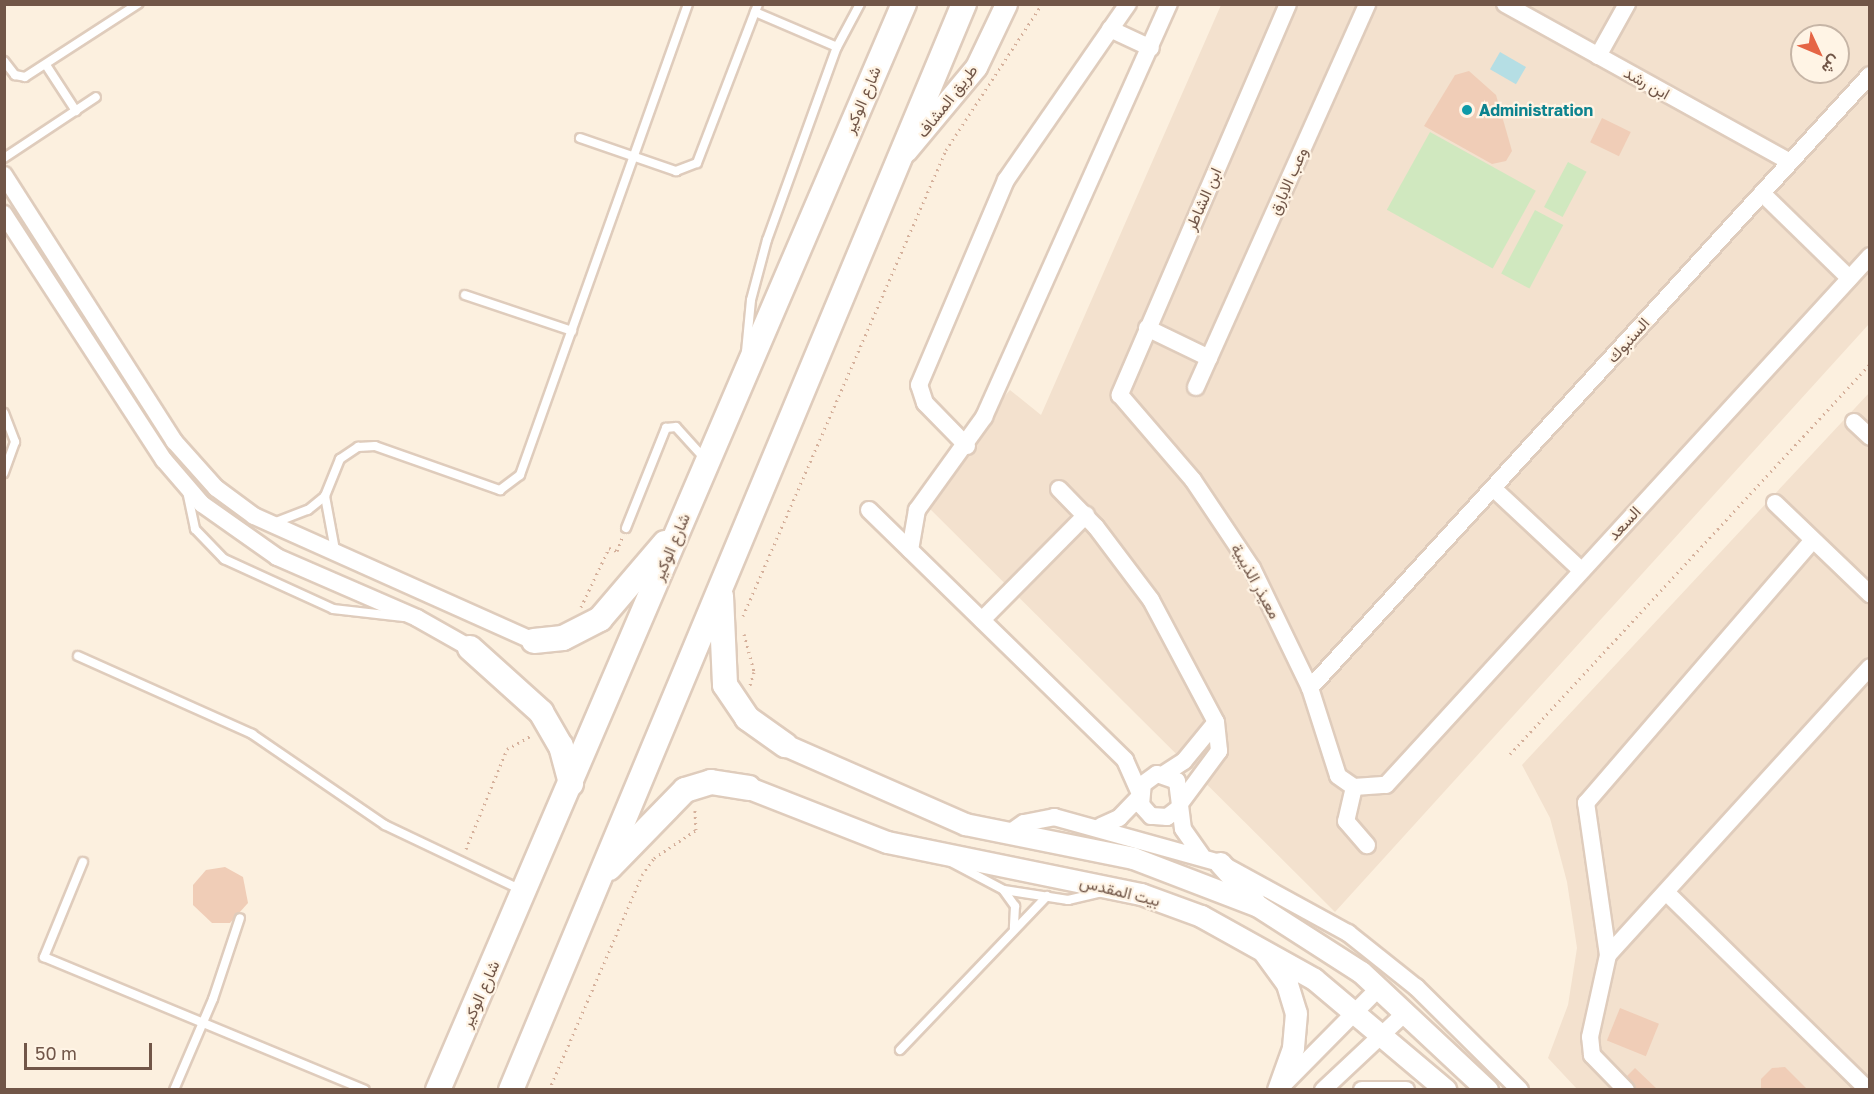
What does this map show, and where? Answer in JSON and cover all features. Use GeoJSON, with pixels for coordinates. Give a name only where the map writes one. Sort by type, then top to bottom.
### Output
{"type":"FeatureCollection","features":[{"type":"Feature","properties":{"kind":"main road","name":"شارع الوكير"},"geometry":{"type":"LineString","coordinates":[[436,1088],[571,784],[904,4]]}},
{"type":"Feature","properties":{"kind":"main road"},"geometry":{"type":"LineString","coordinates":[[511,1089],[964,4]]}},
{"type":"Feature","properties":{"kind":"main road"},"geometry":{"type":"LineString","coordinates":[[534,641],[590,626],[618,601],[681,522]]}},
{"type":"Feature","properties":{"kind":"main road"},"geometry":{"type":"LineString","coordinates":[[722,582],[725,685],[747,718],[786,745]]}},
{"type":"Feature","properties":{"kind":"main road"},"geometry":{"type":"LineString","coordinates":[[470,648],[525,694],[550,725],[571,784]]}},
{"type":"Feature","properties":{"kind":"main road"},"geometry":{"type":"LineString","coordinates":[[596,884],[667,803],[685,790],[711,782],[749,788]]}},
{"type":"Feature","properties":{"kind":"street","name":"طريق المشاف"},"geometry":{"type":"LineString","coordinates":[[898,160],[970,75],[1006,4]]}},
{"type":"Feature","properties":{"kind":"street"},"geometry":{"type":"LineString","coordinates":[[967,446],[925,403],[919,385],[1006,180],[1128,4]]}},
{"type":"Feature","properties":{"kind":"street"},"geometry":{"type":"LineString","coordinates":[[910,550],[925,494],[967,446],[1151,48],[1169,4]]}},
{"type":"Feature","properties":{"kind":"street","name":"ابن الشاطر"},"geometry":{"type":"LineString","coordinates":[[1120,395],[1288,4]]}},
{"type":"Feature","properties":{"kind":"street","name":"وعب الابارق"},"geometry":{"type":"LineString","coordinates":[[1196,387],[1367,4]]}},
{"type":"Feature","properties":{"kind":"street","name":"ابن رشد"},"geometry":{"type":"LineString","coordinates":[[1505,4],[1790,162]]}},
{"type":"Feature","properties":{"kind":"street"},"geometry":{"type":"LineString","coordinates":[[1598,56],[1627,4]]}},
{"type":"Feature","properties":{"kind":"street"},"geometry":{"type":"LineString","coordinates":[[1110,29],[1151,48]]}},
{"type":"Feature","properties":{"kind":"street","name":"السنبوك"},"geometry":{"type":"LineString","coordinates":[[1310,688],[1869,75]]}},
{"type":"Feature","properties":{"kind":"street"},"geometry":{"type":"LineString","coordinates":[[4,175],[174,441],[230,499],[288,532],[534,641]]}},
{"type":"Feature","properties":{"kind":"street"},"geometry":{"type":"LineString","coordinates":[[1762,193],[1849,278]]}},
{"type":"Feature","properties":{"kind":"street"},"geometry":{"type":"LineString","coordinates":[[4,214],[186,488],[225,523],[277,557],[417,618],[470,648]]}},
{"type":"Feature","properties":{"kind":"street","name":"السعد"},"geometry":{"type":"LineString","coordinates":[[1354,787],[1378,788],[1869,256]]}},
{"type":"Feature","properties":{"kind":"street"},"geometry":{"type":"LineString","coordinates":[[1147,328],[1209,358]]}},
{"type":"Feature","properties":{"kind":"street","name":"معيذر الذيبية"},"geometry":{"type":"LineString","coordinates":[[1120,395],[1221,519],[1252,568],[1310,688],[1338,776],[1354,787]]}},
{"type":"Feature","properties":{"kind":"street"},"geometry":{"type":"LineString","coordinates":[[1854,422],[1869,437]]}},
{"type":"Feature","properties":{"kind":"street"},"geometry":{"type":"LineString","coordinates":[[1493,488],[1581,570]]}},
{"type":"Feature","properties":{"kind":"street"},"geometry":{"type":"LineString","coordinates":[[1059,489],[1086,515],[1157,609],[1216,722],[1222,743],[1181,804],[1167,817],[1151,816],[1125,760]]}},
{"type":"Feature","properties":{"kind":"street"},"geometry":{"type":"LineString","coordinates":[[1775,503],[1869,594]]}},
{"type":"Feature","properties":{"kind":"street"},"geometry":{"type":"LineString","coordinates":[[869,510],[1125,760],[1177,781],[1188,838],[1258,906]]}},
{"type":"Feature","properties":{"kind":"street"},"geometry":{"type":"LineString","coordinates":[[982,620],[1086,515]]}},
{"type":"Feature","properties":{"kind":"street"},"geometry":{"type":"LineString","coordinates":[[277,557],[288,532]]}},
{"type":"Feature","properties":{"kind":"street"},"geometry":{"type":"LineString","coordinates":[[1626,1089],[1592,1055],[1590,1036],[1608,954],[1586,802],[1813,540]]}},
{"type":"Feature","properties":{"kind":"street"},"geometry":{"type":"LineString","coordinates":[[1608,954],[1869,667]]}},
{"type":"Feature","properties":{"kind":"street"},"geometry":{"type":"LineString","coordinates":[[1101,826],[1126,812],[1139,794],[1160,774],[1195,749],[1216,722]]}},
{"type":"Feature","properties":{"kind":"street","name":"بيت المقدس"},"geometry":{"type":"LineString","coordinates":[[786,745],[945,816],[1008,834],[1133,858],[1258,906],[1322,943],[1379,988],[1486,1089]]}},
{"type":"Feature","properties":{"kind":"street"},"geometry":{"type":"LineString","coordinates":[[1354,787],[1346,821],[1367,845]]}},
{"type":"Feature","properties":{"kind":"street","name":"بيت المقدس"},"geometry":{"type":"LineString","coordinates":[[749,788],[859,833],[944,856],[1110,888],[1182,908],[1258,944],[1356,1010],[1446,1089]]}},
{"type":"Feature","properties":{"kind":"street"},"geometry":{"type":"LineString","coordinates":[[1008,834],[1044,817],[1101,826],[1210,859],[1348,933],[1416,987],[1520,1089]]}},
{"type":"Feature","properties":{"kind":"street"},"geometry":{"type":"LineString","coordinates":[[1666,892],[1868,1089]]}},
{"type":"Feature","properties":{"kind":"street"},"geometry":{"type":"LineString","coordinates":[[1258,944],[1287,984],[1296,1013],[1293,1048],[1278,1089]]}},
{"type":"Feature","properties":{"kind":"street"},"geometry":{"type":"LineString","coordinates":[[1278,1089],[1379,988]]}},
{"type":"Feature","properties":{"kind":"street"},"geometry":{"type":"LineString","coordinates":[[1323,1089],[1406,1012]]}},
{"type":"Feature","properties":{"kind":"street"},"geometry":{"type":"LineString","coordinates":[[1362,1089],[1380,1086],[1406,1089]]}},
{"type":"Feature","properties":{"kind":"lane"},"geometry":{"type":"LineString","coordinates":[[4,62],[20,77],[45,65],[138,4]]}},
{"type":"Feature","properties":{"kind":"lane"},"geometry":{"type":"LineString","coordinates":[[269,523],[296,517],[324,496],[340,459],[366,445],[500,490],[509,486],[523,468],[688,4]]}},
{"type":"Feature","properties":{"kind":"lane"},"geometry":{"type":"LineString","coordinates":[[746,377],[755,278],[837,47],[861,4]]}},
{"type":"Feature","properties":{"kind":"lane"},"geometry":{"type":"LineString","coordinates":[[580,138],[676,171],[702,158],[757,8],[837,47]]}},
{"type":"Feature","properties":{"kind":"lane"},"geometry":{"type":"LineString","coordinates":[[45,65],[76,111]]}},
{"type":"Feature","properties":{"kind":"lane"},"geometry":{"type":"LineString","coordinates":[[4,158],[96,97]]}},
{"type":"Feature","properties":{"kind":"lane"},"geometry":{"type":"LineString","coordinates":[[465,294],[572,331]]}},
{"type":"Feature","properties":{"kind":"lane"},"geometry":{"type":"LineString","coordinates":[[4,413],[15,442],[4,473]]}},
{"type":"Feature","properties":{"kind":"lane"},"geometry":{"type":"LineString","coordinates":[[626,528],[666,429],[676,427],[709,461]]}},
{"type":"Feature","properties":{"kind":"lane"},"geometry":{"type":"LineString","coordinates":[[186,488],[195,529],[224,559],[333,609],[417,618]]}},
{"type":"Feature","properties":{"kind":"lane"},"geometry":{"type":"LineString","coordinates":[[324,496],[336,554]]}},
{"type":"Feature","properties":{"kind":"lane"},"geometry":{"type":"LineString","coordinates":[[78,656],[266,742],[385,825],[524,892]]}},
{"type":"Feature","properties":{"kind":"lane"},"geometry":{"type":"LineString","coordinates":[[944,856],[966,874],[1004,890],[1079,899],[1110,888]]}},
{"type":"Feature","properties":{"kind":"lane"},"geometry":{"type":"LineString","coordinates":[[83,862],[44,957],[365,1089]]}},
{"type":"Feature","properties":{"kind":"lane"},"geometry":{"type":"LineString","coordinates":[[1004,890],[1015,906],[1013,933]]}},
{"type":"Feature","properties":{"kind":"lane"},"geometry":{"type":"LineString","coordinates":[[900,1050],[1047,896]]}},
{"type":"Feature","properties":{"kind":"lane"},"geometry":{"type":"LineString","coordinates":[[174,1089],[203,1022],[240,918]]}},
{"type":"Feature","properties":{"kind":"path"},"geometry":{"type":"LineString","coordinates":[[747,606],[946,150],[1041,4]]}},
{"type":"Feature","properties":{"kind":"path"},"geometry":{"type":"LineString","coordinates":[[1510,754],[1869,364]]}},
{"type":"Feature","properties":{"kind":"path"},"geometry":{"type":"LineString","coordinates":[[590,626],[582,613],[583,594],[609,548],[617,551],[626,528]]}},
{"type":"Feature","properties":{"kind":"path"},"geometry":{"type":"LineString","coordinates":[[460,862],[507,749],[550,725]]}},
{"type":"Feature","properties":{"kind":"path"},"geometry":{"type":"LineString","coordinates":[[549,1089],[642,875],[654,858],[696,830],[697,812],[685,790]]}},
{"type":"Feature","properties":{"kind":"shaded area"},"geometry":{"type":"Polygon","coordinates":[[[1221,5],[1869,5],[1869,324],[1335,912],[918,497],[1010,390],[1041,415],[1221,5]]]}},
{"type":"Feature","properties":{"kind":"shaded area"},"geometry":{"type":"Polygon","coordinates":[[[1869,393],[1869,1089],[1577,1089],[1548,1058],[1568,1005],[1577,948],[1567,882],[1550,818],[1522,765],[1869,393]]]}},
{"type":"Feature","properties":{"kind":"green space"},"geometry":{"type":"Polygon","coordinates":[[[1430,132],[1536,191],[1493,269],[1387,210],[1430,132]]]}},
{"type":"Feature","properties":{"kind":"green space"},"geometry":{"type":"Polygon","coordinates":[[[1568,162],[1587,172],[1563,217],[1544,207],[1568,162]]]}},
{"type":"Feature","properties":{"kind":"green space"},"geometry":{"type":"Polygon","coordinates":[[[1535,210],[1563,225],[1529,289],[1501,274],[1535,210]]]}},
{"type":"Feature","properties":{"kind":"water"},"geometry":{"type":"Polygon","coordinates":[[[1500,52],[1526,67],[1516,84],[1490,69],[1500,52]]]}},
{"type":"Feature","properties":{"kind":"building","name":"Administration"},"geometry":{"type":"Polygon","coordinates":[[[1469,71],[1496,95],[1512,151],[1506,161],[1492,164],[1424,126],[1455,75],[1469,71]]]}},
{"type":"Feature","properties":{"kind":"building"},"geometry":{"type":"Polygon","coordinates":[[[1602,118],[1631,132],[1619,156],[1590,142],[1602,118]]]}},
{"type":"Feature","properties":{"kind":"building"},"geometry":{"type":"Polygon","coordinates":[[[225,867],[243,877],[248,903],[230,923],[212,923],[193,905],[193,885],[206,870],[225,867]]]}},
{"type":"Feature","properties":{"kind":"building"},"geometry":{"type":"Polygon","coordinates":[[[1620,1008],[1659,1024],[1646,1056],[1607,1040],[1620,1008]]]}},
{"type":"Feature","properties":{"kind":"building"},"geometry":{"type":"Polygon","coordinates":[[[1785,1067],[1807,1089],[1761,1089],[1761,1079],[1772,1068],[1785,1067]]]}},
{"type":"Feature","properties":{"kind":"building"},"geometry":{"type":"Polygon","coordinates":[[[1635,1068],[1657,1089],[1636,1089],[1627,1076],[1635,1068]]]}},
{"type":"Feature","properties":{"kind":"place","name":"Administration"},"geometry":{"type":"Point","coordinates":[1467,110]}}]}
